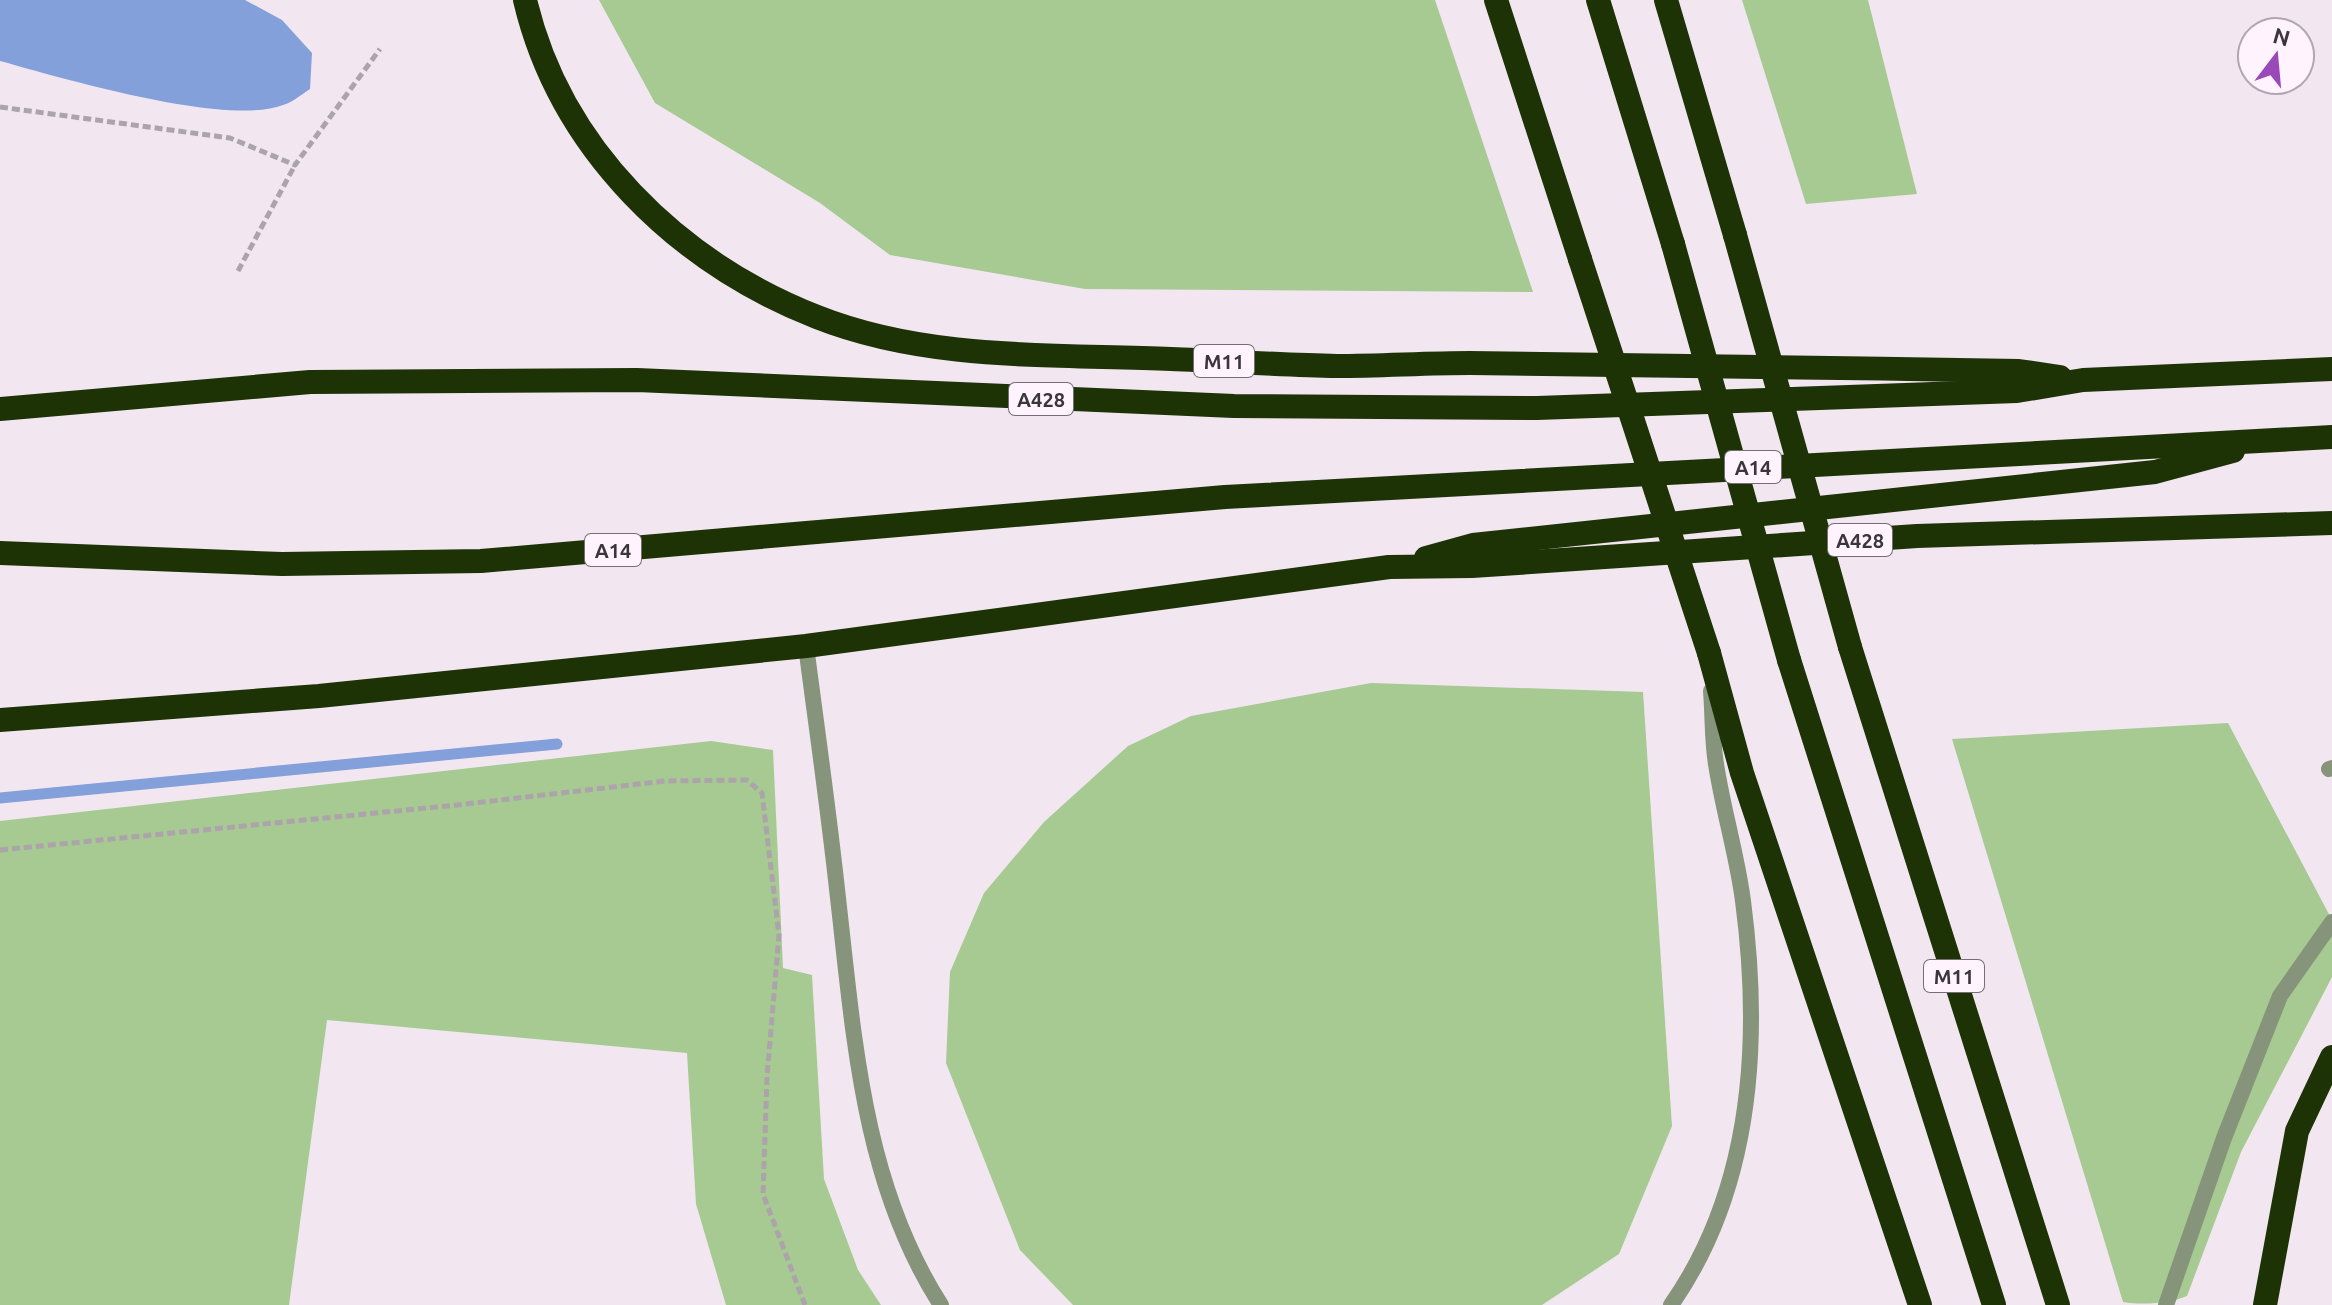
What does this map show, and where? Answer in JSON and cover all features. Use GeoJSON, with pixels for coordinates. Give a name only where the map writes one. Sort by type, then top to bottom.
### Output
{"type":"FeatureCollection","features":[{"type":"Feature","properties":{"kind":"highway","name":"M11"},"geometry":{"type":"LineString","coordinates":[[525,0],[534,38],[554,85],[605,167],[638,200],[684,241],[775,299],[820,319],[883,338],[950,349],[1339,366],[1466,363],[2019,371],[2083,380]]}},
{"type":"Feature","properties":{"kind":"highway"},"geometry":{"type":"LineString","coordinates":[[1496,0],[1709,653],[1742,773],[1920,1305]]}},
{"type":"Feature","properties":{"kind":"highway","name":"M11"},"geometry":{"type":"LineString","coordinates":[[1598,0],[1673,244],[1789,660],[1994,1305]]}},
{"type":"Feature","properties":{"kind":"highway","name":"M11"},"geometry":{"type":"LineString","coordinates":[[1666,0],[1850,647],[2058,1305]]}},
{"type":"Feature","properties":{"kind":"highway"},"geometry":{"type":"LineString","coordinates":[[2083,380],[2332,369]]}},
{"type":"Feature","properties":{"kind":"highway","name":"A428"},"geometry":{"type":"LineString","coordinates":[[0,409],[310,382],[637,380],[1218,406],[1537,408],[2017,391],[2083,380]]}},
{"type":"Feature","properties":{"kind":"highway","name":"A428"},"geometry":{"type":"LineString","coordinates":[[0,720],[319,696],[806,646],[1389,567],[1473,545],[2155,472],[2281,437]]}},
{"type":"Feature","properties":{"kind":"highway","name":"A14"},"geometry":{"type":"LineString","coordinates":[[0,553],[282,564],[481,561],[1225,497],[2281,437],[2332,437]]}},
{"type":"Feature","properties":{"kind":"highway","name":"A428"},"geometry":{"type":"LineString","coordinates":[[1389,567],[1472,566],[1566,557],[1917,536],[2332,523]]}},
{"type":"Feature","properties":{"kind":"highway"},"geometry":{"type":"LineString","coordinates":[[2265,1305],[2297,1131],[2332,1057]]}},
{"type":"Feature","properties":{"kind":"lane"},"geometry":{"type":"LineString","coordinates":[[806,646],[855,1049],[878,1165],[904,1236],[941,1305]]}},
{"type":"Feature","properties":{"kind":"lane"},"geometry":{"type":"LineString","coordinates":[[1671,1305],[1713,1228],[1738,1148],[1751,1063],[1743,901],[1716,762],[1709,653]]}},
{"type":"Feature","properties":{"kind":"lane"},"geometry":{"type":"LineString","coordinates":[[2166,1305],[2224,1138],[2280,996],[2332,922]]}},
{"type":"Feature","properties":{"kind":"path"},"geometry":{"type":"LineString","coordinates":[[238,271],[295,165],[380,49]]}},
{"type":"Feature","properties":{"kind":"path"},"geometry":{"type":"LineString","coordinates":[[0,107],[230,138],[295,165]]}},
{"type":"Feature","properties":{"kind":"path"},"geometry":{"type":"LineString","coordinates":[[0,850],[457,805],[665,781],[747,780],[762,793],[779,935],[767,1077],[763,1194],[805,1305]]}},
{"type":"Feature","properties":{"kind":"green space"},"geometry":{"type":"Polygon","coordinates":[[[599,0],[1435,0],[1533,292],[1085,289],[890,255],[820,203],[655,103],[599,0]]]}},
{"type":"Feature","properties":{"kind":"green space"},"geometry":{"type":"Polygon","coordinates":[[[1742,0],[1868,0],[1917,194],[1806,204],[1742,0]]]}},
{"type":"Feature","properties":{"kind":"green space"},"geometry":{"type":"Polygon","coordinates":[[[1371,683],[1643,692],[1672,1126],[1619,1254],[1542,1305],[1073,1305],[1020,1250],[946,1063],[950,972],[984,893],[1044,822],[1128,746],[1191,716],[1371,683]]]}},
{"type":"Feature","properties":{"kind":"green space"},"geometry":{"type":"Polygon","coordinates":[[[2228,723],[2332,920],[2332,977],[2241,1152],[2187,1296],[2155,1303],[2123,1302],[1952,739],[2228,723]]]}},
{"type":"Feature","properties":{"kind":"green space"},"geometry":{"type":"Polygon","coordinates":[[[711,741],[773,750],[783,968],[812,975],[824,1179],[858,1270],[881,1305],[726,1305],[696,1204],[687,1053],[327,1020],[289,1305],[0,1305],[0,821],[711,741]]]}},
{"type":"Feature","properties":{"kind":"water"},"geometry":{"type":"Polygon","coordinates":[[[0,0],[245,0],[282,20],[312,53],[310,89],[283,105],[257,110],[224,110],[144,98],[0,61],[0,0]]]}},
{"type":"Feature","properties":{"kind":"waterway"},"geometry":{"type":"LineString","coordinates":[[0,798],[557,744]]}}]}
